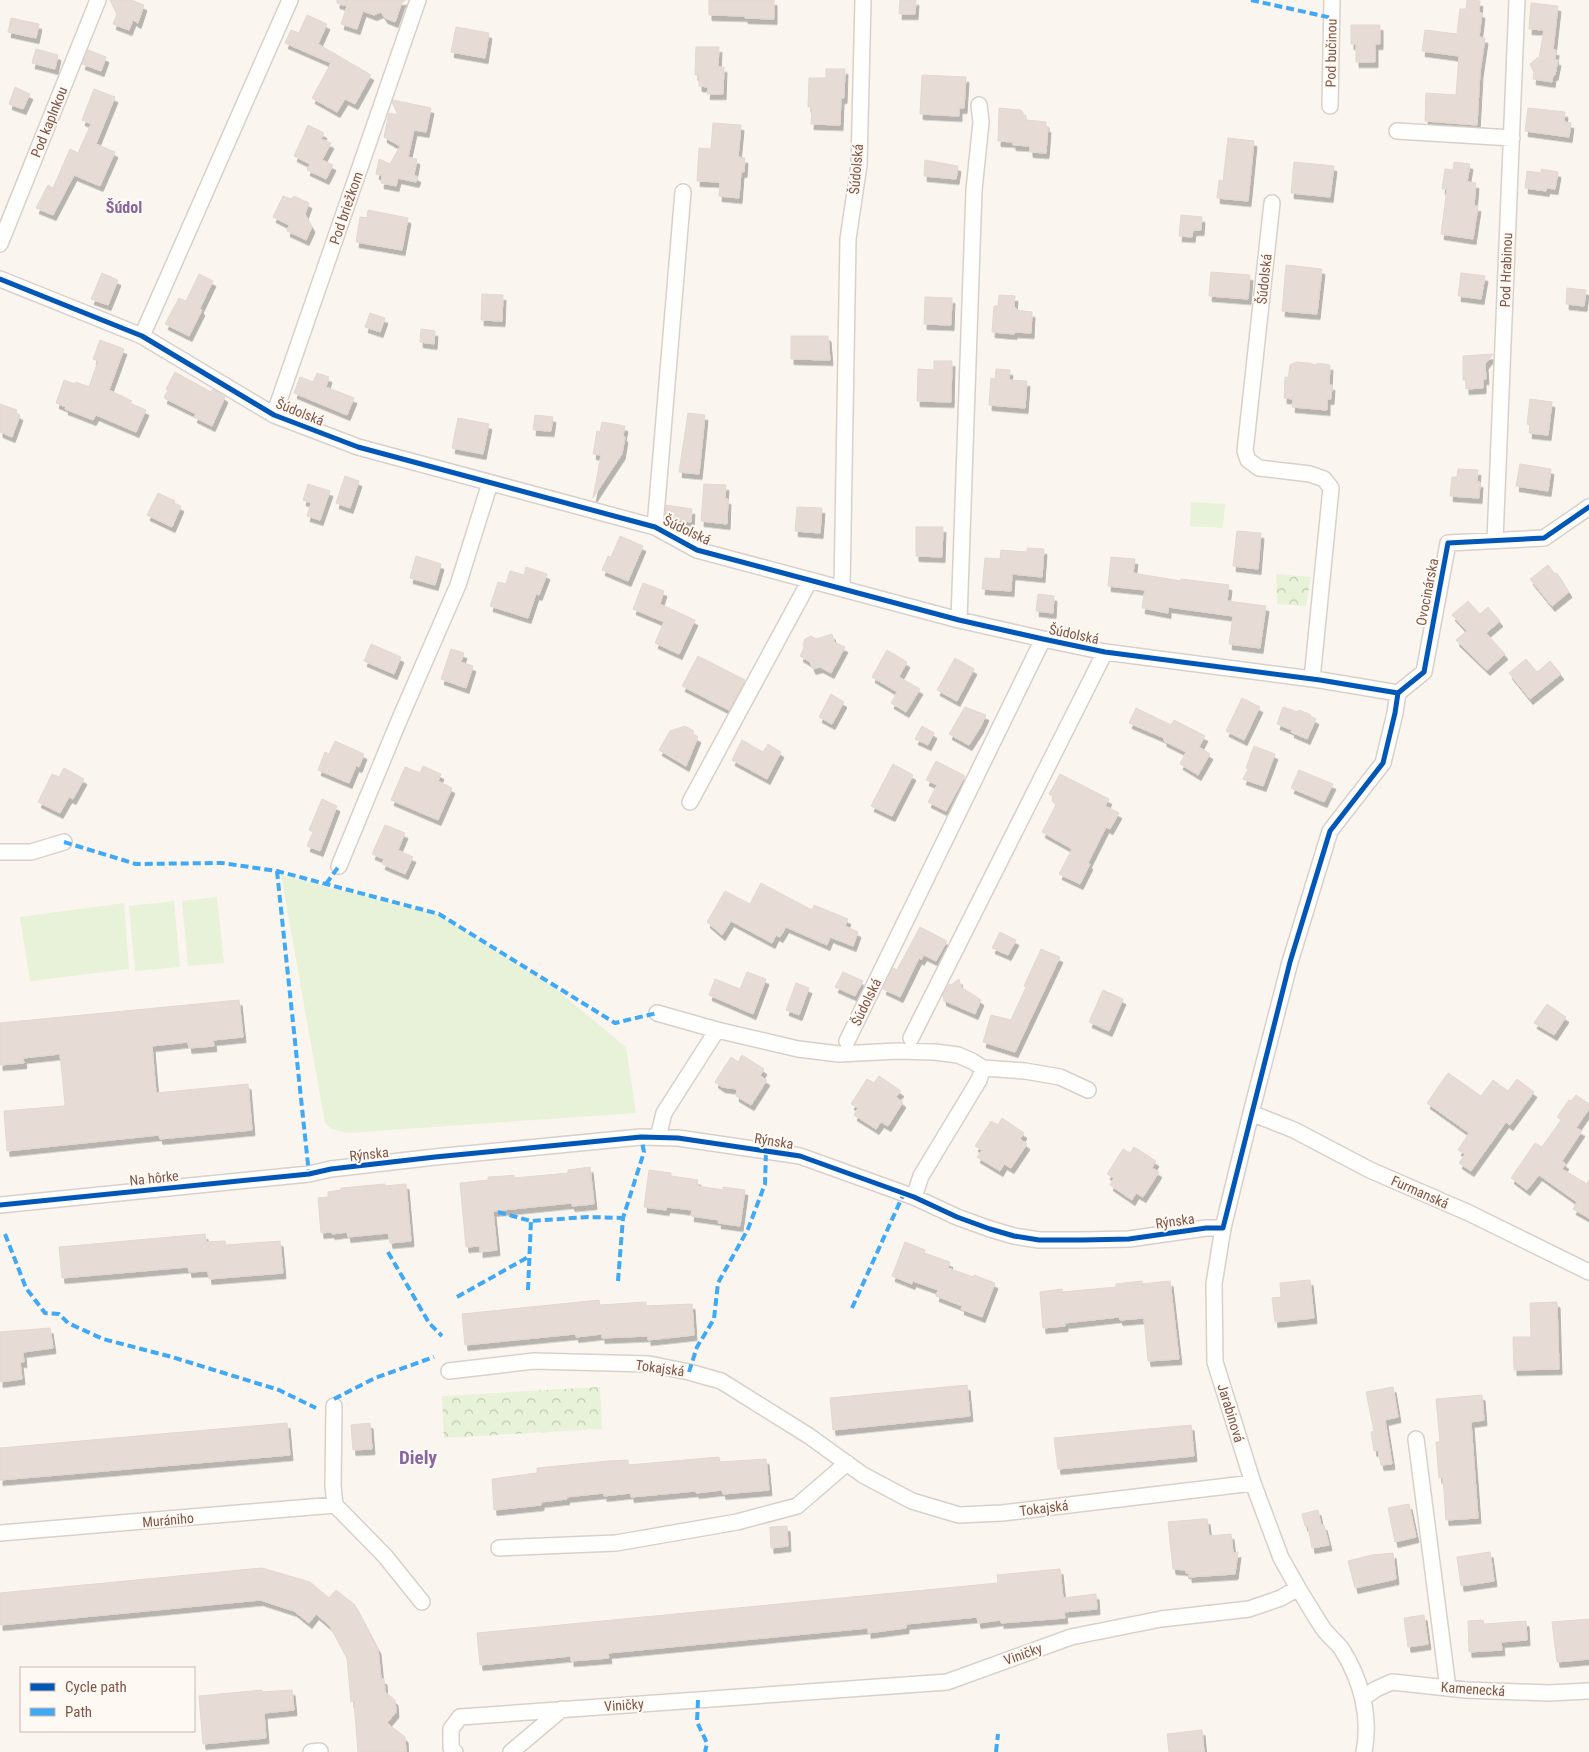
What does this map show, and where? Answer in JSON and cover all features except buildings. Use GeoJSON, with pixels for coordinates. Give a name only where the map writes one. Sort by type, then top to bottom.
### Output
{"type":"FeatureCollection","features":[{"type":"Feature","properties":{"kind":"street","name":"Pod kaplnkou"},"geometry":{"type":"LineString","coordinates":[[0,244],[98,0]]}},
{"type":"Feature","properties":{"kind":"street"},"geometry":{"type":"LineString","coordinates":[[142,336],[290,0]]}},
{"type":"Feature","properties":{"kind":"street","name":"Pod briežkom"},"geometry":{"type":"LineString","coordinates":[[274,415],[418,0]]}},
{"type":"Feature","properties":{"kind":"street","name":"Šúdolská"},"geometry":{"type":"LineString","coordinates":[[842,588],[848,239],[859,165],[863,0]]}},
{"type":"Feature","properties":{"kind":"street","name":"Pod bučinou"},"geometry":{"type":"LineString","coordinates":[[1330,106],[1332,0]]}},
{"type":"Feature","properties":{"kind":"street","name":"Pod Hrabinou"},"geometry":{"type":"LineString","coordinates":[[1495,540],[1517,0]]}},
{"type":"Feature","properties":{"kind":"street"},"geometry":{"type":"LineString","coordinates":[[960,620],[974,190],[981,122],[979,105]]}},
{"type":"Feature","properties":{"kind":"street"},"geometry":{"type":"LineString","coordinates":[[1398,131],[1512,138]]}},
{"type":"Feature","properties":{"kind":"street","name":"Šúdolská"},"geometry":{"type":"LineString","coordinates":[[655,527],[683,192]]}},
{"type":"Feature","properties":{"kind":"street","name":"Šúdolská"},"geometry":{"type":"LineString","coordinates":[[1272,203],[1245,450],[1248,460],[1259,468],[1310,474],[1324,479],[1331,488],[1312,679]]}},
{"type":"Feature","properties":{"kind":"street","name":"Šúdolská"},"geometry":{"type":"LineString","coordinates":[[0,279],[142,336],[274,415],[358,447],[655,527],[697,550],[960,620],[1105,652],[1312,679],[1398,693]]}},
{"type":"Feature","properties":{"kind":"street"},"geometry":{"type":"LineString","coordinates":[[340,866],[398,723],[458,585],[490,483]]}},
{"type":"Feature","properties":{"kind":"street","name":"Ovocinárska"},"geometry":{"type":"LineString","coordinates":[[1398,693],[1424,672],[1448,543],[1544,538],[1589,507]]}},
{"type":"Feature","properties":{"kind":"street"},"geometry":{"type":"LineString","coordinates":[[690,802],[810,580]]}},
{"type":"Feature","properties":{"kind":"street","name":"Šúdolská"},"geometry":{"type":"LineString","coordinates":[[847,1041],[1043,639]]}},
{"type":"Feature","properties":{"kind":"street","name":"Šúdolská"},"geometry":{"type":"LineString","coordinates":[[911,1038],[1105,652]]}},
{"type":"Feature","properties":{"kind":"street","name":"Jarabinová"},"geometry":{"type":"LineString","coordinates":[[1298,1588],[1281,1558],[1253,1483],[1215,1362],[1214,1284],[1223,1228],[1251,1113],[1290,962],[1330,831],[1383,763],[1398,693]]}},
{"type":"Feature","properties":{"kind":"street"},"geometry":{"type":"LineString","coordinates":[[0,852],[31,852],[64,842]]}},
{"type":"Feature","properties":{"kind":"street"},"geometry":{"type":"LineString","coordinates":[[657,1013],[717,1030],[798,1049],[839,1054],[898,1050],[958,1055],[983,1068],[1025,1071],[1060,1077],[1088,1090]]}},
{"type":"Feature","properties":{"kind":"street"},"geometry":{"type":"LineString","coordinates":[[658,1137],[664,1113],[717,1030]]}},
{"type":"Feature","properties":{"kind":"street"},"geometry":{"type":"LineString","coordinates":[[914,1197],[921,1176],[979,1080],[983,1068]]}},
{"type":"Feature","properties":{"kind":"street","name":"Furmanská"},"geometry":{"type":"LineString","coordinates":[[1251,1113],[1294,1130],[1370,1170],[1469,1213],[1589,1272]]}},
{"type":"Feature","properties":{"kind":"street","name":"Rýnska"},"geometry":{"type":"LineString","coordinates":[[309,1174],[330,1169],[631,1138],[678,1138],[800,1156],[914,1197],[957,1217],[1014,1236],[1039,1240],[1129,1239],[1206,1228],[1223,1228]]}},
{"type":"Feature","properties":{"kind":"street","name":"Na hôrke"},"geometry":{"type":"LineString","coordinates":[[0,1205],[309,1174]]}},
{"type":"Feature","properties":{"kind":"street","name":"Tokajská"},"geometry":{"type":"LineString","coordinates":[[449,1371],[534,1361],[649,1364],[690,1372],[721,1381],[809,1436],[863,1475],[912,1501],[959,1515],[1002,1513],[1253,1483]]}},
{"type":"Feature","properties":{"kind":"street"},"geometry":{"type":"LineString","coordinates":[[334,1406],[333,1486],[336,1506],[385,1556],[422,1602]]}},
{"type":"Feature","properties":{"kind":"street"},"geometry":{"type":"LineString","coordinates":[[1416,1439],[1448,1688]]}},
{"type":"Feature","properties":{"kind":"street"},"geometry":{"type":"LineString","coordinates":[[499,1548],[616,1543],[737,1522],[796,1506],[846,1463]]}},
{"type":"Feature","properties":{"kind":"street","name":"Murániho"},"geometry":{"type":"LineString","coordinates":[[0,1533],[336,1506]]}},
{"type":"Feature","properties":{"kind":"street"},"geometry":{"type":"LineString","coordinates":[[1298,1588],[1326,1631],[1340,1647],[1353,1669],[1362,1698],[1366,1726],[1364,1752]]}},
{"type":"Feature","properties":{"kind":"street","name":"Viničky"},"geometry":{"type":"LineString","coordinates":[[455,1752],[451,1748],[450,1729],[460,1717],[947,1682],[1071,1637],[1160,1619],[1249,1609],[1281,1598],[1298,1588]]}},
{"type":"Feature","properties":{"kind":"street","name":"Kamenecká"},"geometry":{"type":"LineString","coordinates":[[1362,1698],[1392,1682],[1466,1690],[1549,1693],[1589,1690]]}},
{"type":"Feature","properties":{"kind":"street"},"geometry":{"type":"LineString","coordinates":[[512,1752],[562,1709]]}},
{"type":"Feature","properties":{"kind":"green space"},"geometry":{"type":"Polygon","coordinates":[[[1191,502],[1225,504],[1223,528],[1190,526],[1191,502]]]}},
{"type":"Feature","properties":{"kind":"green space"},"geometry":{"type":"Polygon","coordinates":[[[1276,574],[1311,577],[1306,606],[1277,604],[1276,574]]]}},
{"type":"Feature","properties":{"kind":"green space"},"geometry":{"type":"Polygon","coordinates":[[[281,875],[439,915],[552,986],[626,1047],[636,1113],[347,1133],[332,1129],[325,1123],[281,875]]]}},
{"type":"Feature","properties":{"kind":"green space"},"geometry":{"type":"Polygon","coordinates":[[[217,897],[224,963],[188,966],[182,901],[217,897]]]}},
{"type":"Feature","properties":{"kind":"green space"},"geometry":{"type":"Polygon","coordinates":[[[174,901],[180,967],[135,971],[129,906],[174,901]]]}},
{"type":"Feature","properties":{"kind":"green space"},"geometry":{"type":"Polygon","coordinates":[[[124,903],[129,969],[30,981],[20,917],[124,903]]]}},
{"type":"Feature","properties":{"kind":"green space"},"geometry":{"type":"Polygon","coordinates":[[[600,1387],[602,1429],[444,1438],[442,1396],[600,1387]]]}},
{"type":"Feature","properties":{"kind":"marked path"},"geometry":{"type":"LineString","coordinates":[[1251,0],[1332,18]]}},
{"type":"Feature","properties":{"kind":"marked path"},"geometry":{"type":"LineString","coordinates":[[64,842],[136,864],[222,863],[277,871],[439,914],[615,1023],[657,1013]]}},
{"type":"Feature","properties":{"kind":"marked path"},"geometry":{"type":"LineString","coordinates":[[326,884],[339,866]]}},
{"type":"Feature","properties":{"kind":"marked path"},"geometry":{"type":"LineString","coordinates":[[277,871],[309,1174],[314,1173]]}},
{"type":"Feature","properties":{"kind":"marked path"},"geometry":{"type":"LineString","coordinates":[[618,1281],[623,1218],[644,1152],[641,1137]]}},
{"type":"Feature","properties":{"kind":"marked path"},"geometry":{"type":"LineString","coordinates":[[689,1372],[697,1347],[714,1319],[718,1283],[748,1229],[765,1184],[766,1150]]}},
{"type":"Feature","properties":{"kind":"marked path"},"geometry":{"type":"LineString","coordinates":[[852,1308],[904,1193]]}},
{"type":"Feature","properties":{"kind":"marked path"},"geometry":{"type":"LineString","coordinates":[[498,1212],[531,1221],[588,1217],[623,1218]]}},
{"type":"Feature","properties":{"kind":"marked path"},"geometry":{"type":"LineString","coordinates":[[528,1290],[531,1221]]}},
{"type":"Feature","properties":{"kind":"marked path"},"geometry":{"type":"LineString","coordinates":[[5,1234],[26,1288],[45,1313],[59,1314],[68,1323],[103,1339],[172,1357],[279,1390],[316,1408]]}},
{"type":"Feature","properties":{"kind":"marked path"},"geometry":{"type":"LineString","coordinates":[[388,1252],[429,1323],[442,1336]]}},
{"type":"Feature","properties":{"kind":"marked path"},"geometry":{"type":"LineString","coordinates":[[457,1297],[530,1256]]}},
{"type":"Feature","properties":{"kind":"marked path"},"geometry":{"type":"LineString","coordinates":[[334,1399],[375,1378],[434,1357]]}},
{"type":"Feature","properties":{"kind":"marked path"},"geometry":{"type":"LineString","coordinates":[[698,1700],[697,1722],[707,1743],[705,1752]]}},
{"type":"Feature","properties":{"kind":"marked path"},"geometry":{"type":"LineString","coordinates":[[996,1752],[998,1734]]}},
{"type":"Feature","properties":{"kind":"cycle path"},"geometry":{"type":"LineString","coordinates":[[0,279],[142,336],[274,415],[358,447],[655,527],[697,550],[959,620],[1105,652],[1320,680],[1398,693]]}},
{"type":"Feature","properties":{"kind":"cycle path"},"geometry":{"type":"LineString","coordinates":[[1398,693],[1424,672],[1448,543],[1544,538],[1589,507]]}},
{"type":"Feature","properties":{"kind":"cycle path"},"geometry":{"type":"LineString","coordinates":[[0,1205],[309,1174],[331,1169],[435,1157],[641,1137],[678,1138],[800,1156],[914,1197],[957,1217],[990,1229],[1014,1236],[1039,1240],[1129,1239],[1206,1228],[1223,1228],[1290,962],[1330,831],[1383,763],[1398,693]]}},
{"type":"Feature","properties":{"kind":"district","name":"Šúdol"},"geometry":{"type":"Point","coordinates":[124,207]}},
{"type":"Feature","properties":{"kind":"district","name":"Diely"},"geometry":{"type":"Point","coordinates":[418,1457]}}]}
